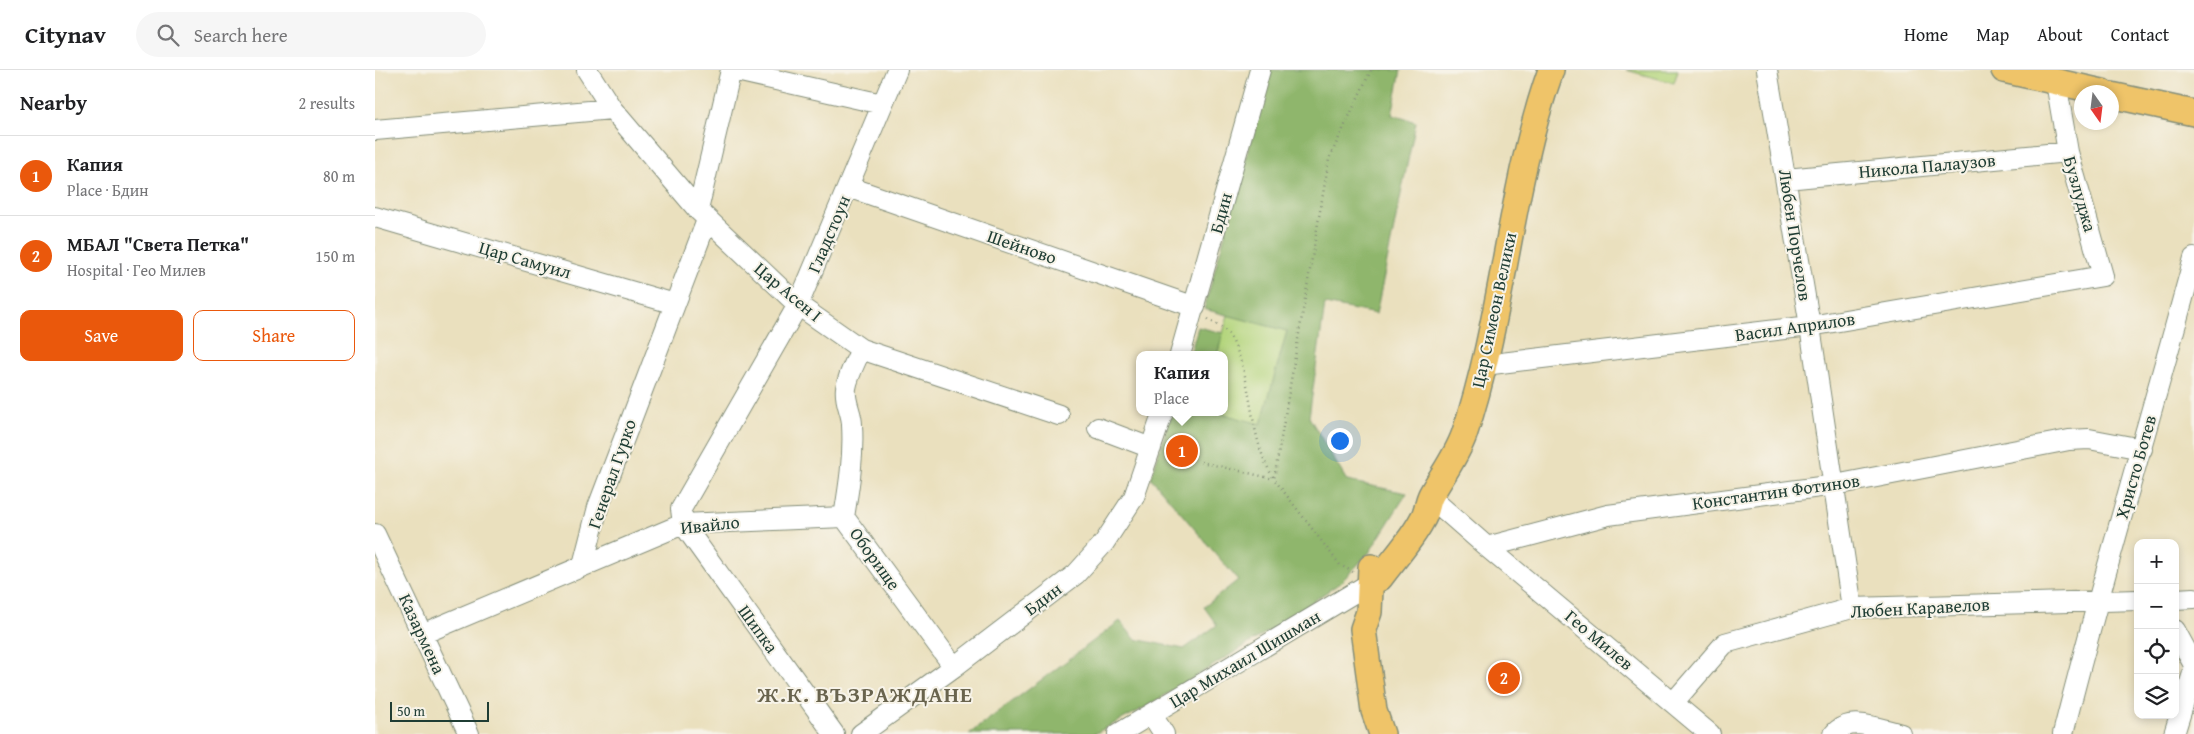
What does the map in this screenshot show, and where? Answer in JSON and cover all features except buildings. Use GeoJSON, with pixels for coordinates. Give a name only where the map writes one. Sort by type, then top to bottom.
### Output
{"type":"FeatureCollection","features":[{"type":"Feature","properties":{"kind":"main road","name":"Цар Симеон Велики"},"geometry":{"type":"LineString","coordinates":[[1372,582],[1379,578],[1423,520],[1430,497],[1451,463],[1463,436],[1484,365],[1510,234],[1537,115],[1551,70]]}},
{"type":"Feature","properties":{"kind":"main road","name":"Цар Симеон Велики"},"geometry":{"type":"LineString","coordinates":[[1537,115],[1563,70]]}},
{"type":"Feature","properties":{"kind":"main road"},"geometry":{"type":"LineString","coordinates":[[2004,70],[2074,86]]}},
{"type":"Feature","properties":{"kind":"main road"},"geometry":{"type":"LineString","coordinates":[[2119,97],[2194,113]]}},
{"type":"Feature","properties":{"kind":"main road"},"geometry":{"type":"LineString","coordinates":[[1372,582],[1369,612],[1376,628],[1387,710],[1382,732]]}},
{"type":"Feature","properties":{"kind":"street","name":"Цар Асен I"},"geometry":{"type":"LineString","coordinates":[[587,70],[612,109],[703,215],[798,305],[861,349],[1059,416]]}},
{"type":"Feature","properties":{"kind":"street"},"geometry":{"type":"LineString","coordinates":[[731,70],[882,104]]}},
{"type":"Feature","properties":{"kind":"street","name":"Генерал Гурко"},"geometry":{"type":"LineString","coordinates":[[583,565],[597,507],[675,304],[703,215],[731,70]]}},
{"type":"Feature","properties":{"kind":"street","name":"Гладстоун"},"geometry":{"type":"LineString","coordinates":[[683,524],[681,509],[798,305],[849,188],[897,70]]}},
{"type":"Feature","properties":{"kind":"street","name":"Бдин"},"geometry":{"type":"LineString","coordinates":[[1181,351],[1260,70]]}},
{"type":"Feature","properties":{"kind":"street","name":"Любен Порчелов"},"geometry":{"type":"LineString","coordinates":[[1767,70],[1810,323],[1852,608]]}},
{"type":"Feature","properties":{"kind":"street","name":"Бузлуджа"},"geometry":{"type":"LineString","coordinates":[[2056,82],[2068,152],[2103,276]]}},
{"type":"Feature","properties":{"kind":"street"},"geometry":{"type":"LineString","coordinates":[[375,130],[612,109]]}},
{"type":"Feature","properties":{"kind":"street","name":"Никола Палаузов"},"geometry":{"type":"LineString","coordinates":[[1786,179],[2068,152]]}},
{"type":"Feature","properties":{"kind":"street","name":"Шейново"},"geometry":{"type":"LineString","coordinates":[[849,188],[1195,307]]}},
{"type":"Feature","properties":{"kind":"street","name":"Цар Самуил"},"geometry":{"type":"LineString","coordinates":[[375,217],[675,304]]}},
{"type":"Feature","properties":{"kind":"street","name":"Христо Ботев"},"geometry":{"type":"LineString","coordinates":[[2063,734],[2097,601],[2142,449],[2194,258]]}},
{"type":"Feature","properties":{"kind":"street","name":"Васил Априлов"},"geometry":{"type":"LineString","coordinates":[[1484,365],[1810,323],[2103,276]]}},
{"type":"Feature","properties":{"kind":"street","name":"Оборище"},"geometry":{"type":"LineString","coordinates":[[861,349],[846,387],[845,400],[851,412],[853,439],[851,472],[844,517],[954,667]]}},
{"type":"Feature","properties":{"kind":"street","name":"Бдин"},"geometry":{"type":"LineString","coordinates":[[861,734],[954,667],[1076,574],[1104,543],[1130,504],[1143,476],[1162,416]]}},
{"type":"Feature","properties":{"kind":"street"},"geometry":{"type":"LineString","coordinates":[[1097,428],[1151,448]]}},
{"type":"Feature","properties":{"kind":"street","name":"Константин Фотинов"},"geometry":{"type":"LineString","coordinates":[[1487,547],[1608,515],[1835,485],[2069,440],[2089,439],[2142,449]]}},
{"type":"Feature","properties":{"kind":"street"},"geometry":{"type":"LineString","coordinates":[[1430,497],[1487,547]]}},
{"type":"Feature","properties":{"kind":"street","name":"Ивайло"},"geometry":{"type":"LineString","coordinates":[[583,565],[683,524],[844,517]]}},
{"type":"Feature","properties":{"kind":"street","name":"Шипка"},"geometry":{"type":"LineString","coordinates":[[683,524],[833,734]]}},
{"type":"Feature","properties":{"kind":"street","name":"Казармена"},"geometry":{"type":"LineString","coordinates":[[375,534],[469,734]]}},
{"type":"Feature","properties":{"kind":"street","name":"Гео Милев"},"geometry":{"type":"LineString","coordinates":[[1487,547],[1710,734]]}},
{"type":"Feature","properties":{"kind":"street"},"geometry":{"type":"LineString","coordinates":[[423,634],[583,565]]}},
{"type":"Feature","properties":{"kind":"street","name":"Цар Михаил Шишман"},"geometry":{"type":"LineString","coordinates":[[1118,734],[1372,582]]}},
{"type":"Feature","properties":{"kind":"street"},"geometry":{"type":"LineString","coordinates":[[2179,599],[2194,598]]}},
{"type":"Feature","properties":{"kind":"street","name":"Любен Каравелов"},"geometry":{"type":"LineString","coordinates":[[1673,703],[1725,643],[1852,608],[2134,600]]}},
{"type":"Feature","properties":{"kind":"street"},"geometry":{"type":"LineString","coordinates":[[2179,637],[2194,665]]}},
{"type":"Feature","properties":{"kind":"street"},"geometry":{"type":"LineString","coordinates":[[2175,734],[2194,670]]}},
{"type":"Feature","properties":{"kind":"street"},"geometry":{"type":"LineString","coordinates":[[1152,715],[1164,734]]}},
{"type":"Feature","properties":{"kind":"street"},"geometry":{"type":"LineString","coordinates":[[1834,734],[1839,727],[1846,724],[1866,725],[1901,734]]}},
{"type":"Feature","properties":{"kind":"path"},"geometry":{"type":"LineString","coordinates":[[1274,479],[1329,159],[1371,70]]}},
{"type":"Feature","properties":{"kind":"path"},"geometry":{"type":"LineString","coordinates":[[1195,307],[1203,316],[1219,325],[1231,337],[1244,374],[1262,455],[1274,479],[1340,565],[1372,582]]}},
{"type":"Feature","properties":{"kind":"path"},"geometry":{"type":"LineString","coordinates":[[1201,462],[1274,479]]}},
{"type":"Feature","properties":{"kind":"green space"},"geometry":{"type":"Polygon","coordinates":[[[1271,70],[1401,70],[1392,115],[1416,122],[1376,314],[1325,304],[1309,417],[1347,481],[1407,493],[1369,553],[1340,583],[1272,629],[1146,707],[1094,734],[969,734],[1120,621],[1135,639],[1184,649],[1217,625],[1204,607],[1238,580],[1151,478],[1171,416],[1228,415],[1261,424],[1287,331],[1204,309],[1271,70]]]}},
{"type":"Feature","properties":{"kind":"green space"},"geometry":{"type":"Polygon","coordinates":[[[1626,70],[1678,70],[1674,83],[1626,70]]]}},
{"type":"Feature","properties":{"kind":"green space"},"geometry":{"type":"Polygon","coordinates":[[[1228,315],[1287,331],[1261,425],[1228,416],[1228,351],[1218,351],[1228,315]]]}},
{"type":"Feature","properties":{"kind":"green space"},"geometry":{"type":"Polygon","coordinates":[[[1198,327],[1223,333],[1218,351],[1191,351],[1198,327]]]}},
{"type":"Feature","properties":{"kind":"place","name":"Капия"},"geometry":{"type":"Point","coordinates":[1182,451]}},
{"type":"Feature","properties":{"kind":"place","name":"МБАЛ \"Света Петка\""},"geometry":{"type":"Point","coordinates":[1504,678]}},
{"type":"Feature","properties":{"kind":"district","name":"Ж.К. ВЪЗРАЖДАНЕ"},"geometry":{"type":"Point","coordinates":[865,694]}}]}
